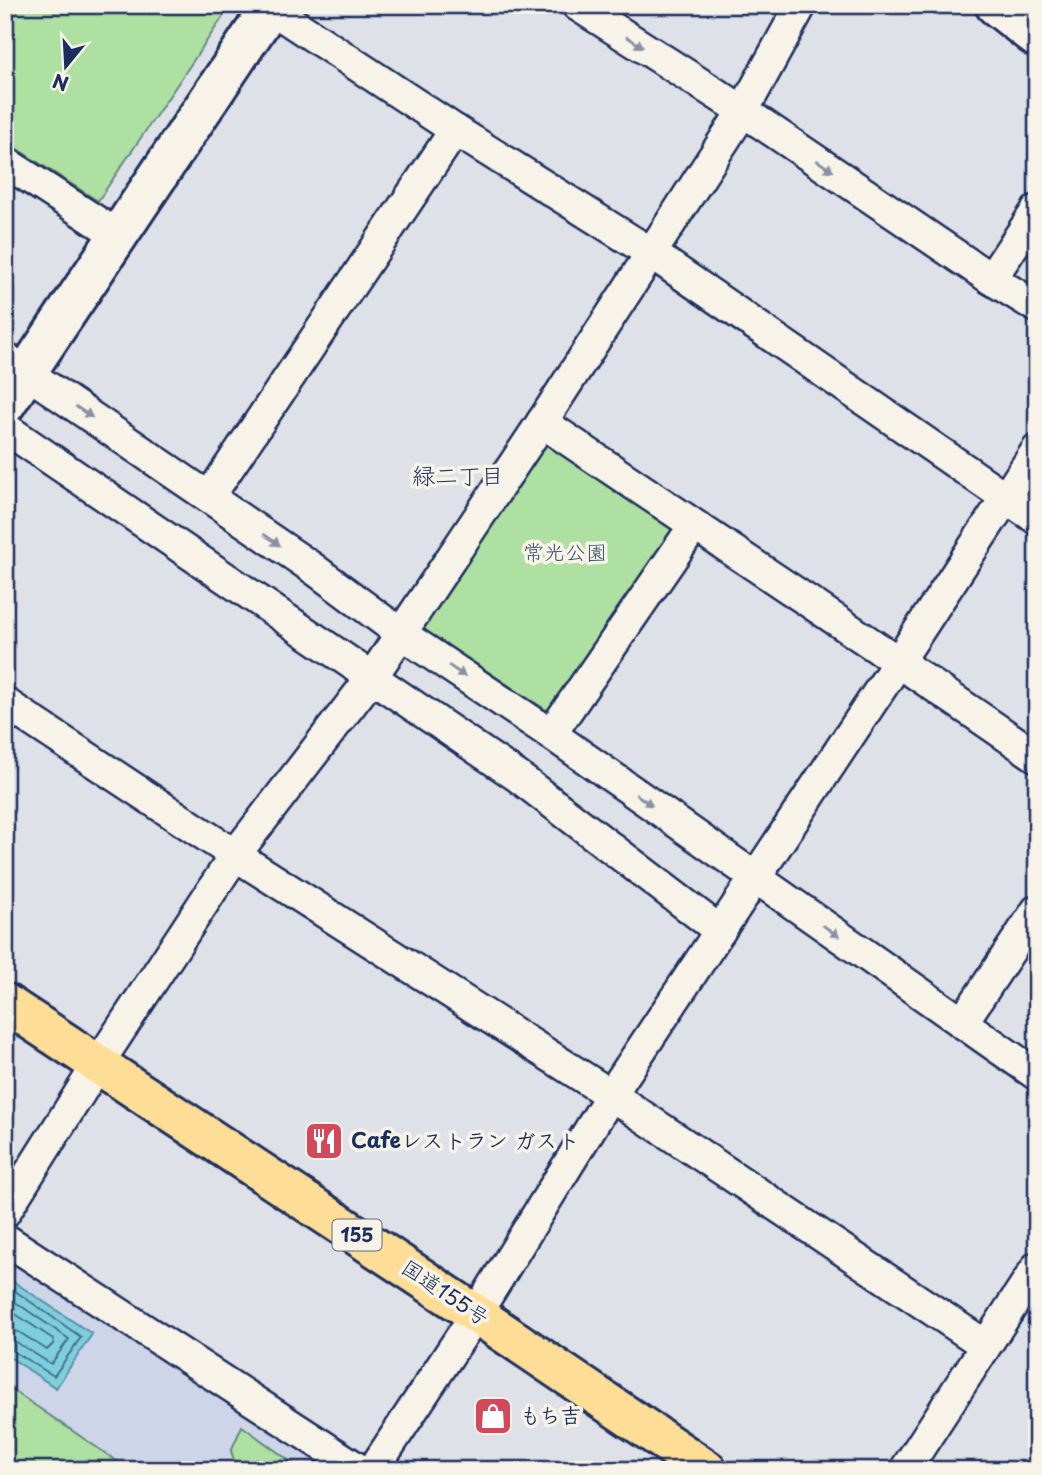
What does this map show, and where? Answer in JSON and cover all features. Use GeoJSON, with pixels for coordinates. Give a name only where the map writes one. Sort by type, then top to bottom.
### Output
{"type":"FeatureCollection","features":[{"type":"Feature","properties":{"kind":"highway","name":"国道155号"},"geometry":{"type":"LineString","coordinates":[[5,1003],[707,1470]]}},
{"type":"Feature","properties":{"kind":"street"},"geometry":{"type":"LineString","coordinates":[[577,5],[743,111],[991,279],[1037,307]]}},
{"type":"Feature","properties":{"kind":"street"},"geometry":{"type":"LineString","coordinates":[[5,1212],[235,855],[372,677],[542,422],[743,111],[801,5]]}},
{"type":"Feature","properties":{"kind":"street"},"geometry":{"type":"LineString","coordinates":[[995,5],[1037,38]]}},
{"type":"Feature","properties":{"kind":"street"},"geometry":{"type":"LineString","coordinates":[[5,405],[16,366],[119,236],[271,7],[456,130],[652,253],[1037,519]]}},
{"type":"Feature","properties":{"kind":"street"},"geometry":{"type":"LineString","coordinates":[[209,497],[456,130]]}},
{"type":"Feature","properties":{"kind":"street"},"geometry":{"type":"LineString","coordinates":[[5,162],[119,236]]}},
{"type":"Feature","properties":{"kind":"street"},"geometry":{"type":"LineString","coordinates":[[991,279],[1037,211]]}},
{"type":"Feature","properties":{"kind":"street"},"geometry":{"type":"LineString","coordinates":[[16,366],[314,569],[400,634],[551,734],[1037,1075]]}},
{"type":"Feature","properties":{"kind":"street"},"geometry":{"type":"LineString","coordinates":[[542,422],[899,661],[1037,757]]}},
{"type":"Feature","properties":{"kind":"street"},"geometry":{"type":"LineString","coordinates":[[5,428],[517,775],[720,931]]}},
{"type":"Feature","properties":{"kind":"street"},"geometry":{"type":"LineString","coordinates":[[373,1470],[476,1314],[611,1095],[1037,450]]}},
{"type":"Feature","properties":{"kind":"street"},"geometry":{"type":"LineString","coordinates":[[551,734],[694,526]]}},
{"type":"Feature","properties":{"kind":"street"},"geometry":{"type":"LineString","coordinates":[[5,703],[235,855],[611,1095],[985,1345]]}},
{"type":"Feature","properties":{"kind":"street"},"geometry":{"type":"LineString","coordinates":[[962,1023],[1037,910]]}},
{"type":"Feature","properties":{"kind":"street"},"geometry":{"type":"LineString","coordinates":[[5,1239],[360,1470]]}},
{"type":"Feature","properties":{"kind":"street"},"geometry":{"type":"LineString","coordinates":[[905,1470],[1035,1272]]}},
{"type":"Feature","properties":{"kind":"shaded area"},"geometry":{"type":"Polygon","coordinates":[[[5,1249],[250,1414],[332,1470],[5,1470],[5,1249]]]}},
{"type":"Feature","properties":{"kind":"green space"},"geometry":{"type":"Polygon","coordinates":[[[5,5],[231,5],[98,201],[5,141],[5,5]]]}},
{"type":"Feature","properties":{"kind":"green space","name":"常光公園"},"geometry":{"type":"Polygon","coordinates":[[[544,437],[677,529],[553,714],[420,631],[544,437]]]}},
{"type":"Feature","properties":{"kind":"green space"},"geometry":{"type":"Polygon","coordinates":[[[5,1385],[130,1470],[5,1470],[5,1385]]]}},
{"type":"Feature","properties":{"kind":"green space"},"geometry":{"type":"Polygon","coordinates":[[[242,1426],[302,1470],[237,1470],[231,1451],[242,1426]]]}},
{"type":"Feature","properties":{"kind":"water"},"geometry":{"type":"Polygon","coordinates":[[[5,1276],[92,1334],[56,1388],[5,1354],[5,1276]]]}},
{"type":"Feature","properties":{"kind":"place","name":"Cafeレストラン ガスト"},"geometry":{"type":"Point","coordinates":[324,1141]}},
{"type":"Feature","properties":{"kind":"place","name":"もち吉"},"geometry":{"type":"Point","coordinates":[493,1416]}},
{"type":"Feature","properties":{"kind":"district","name":"緑二丁目"},"geometry":{"type":"Point","coordinates":[458,476]}}]}
